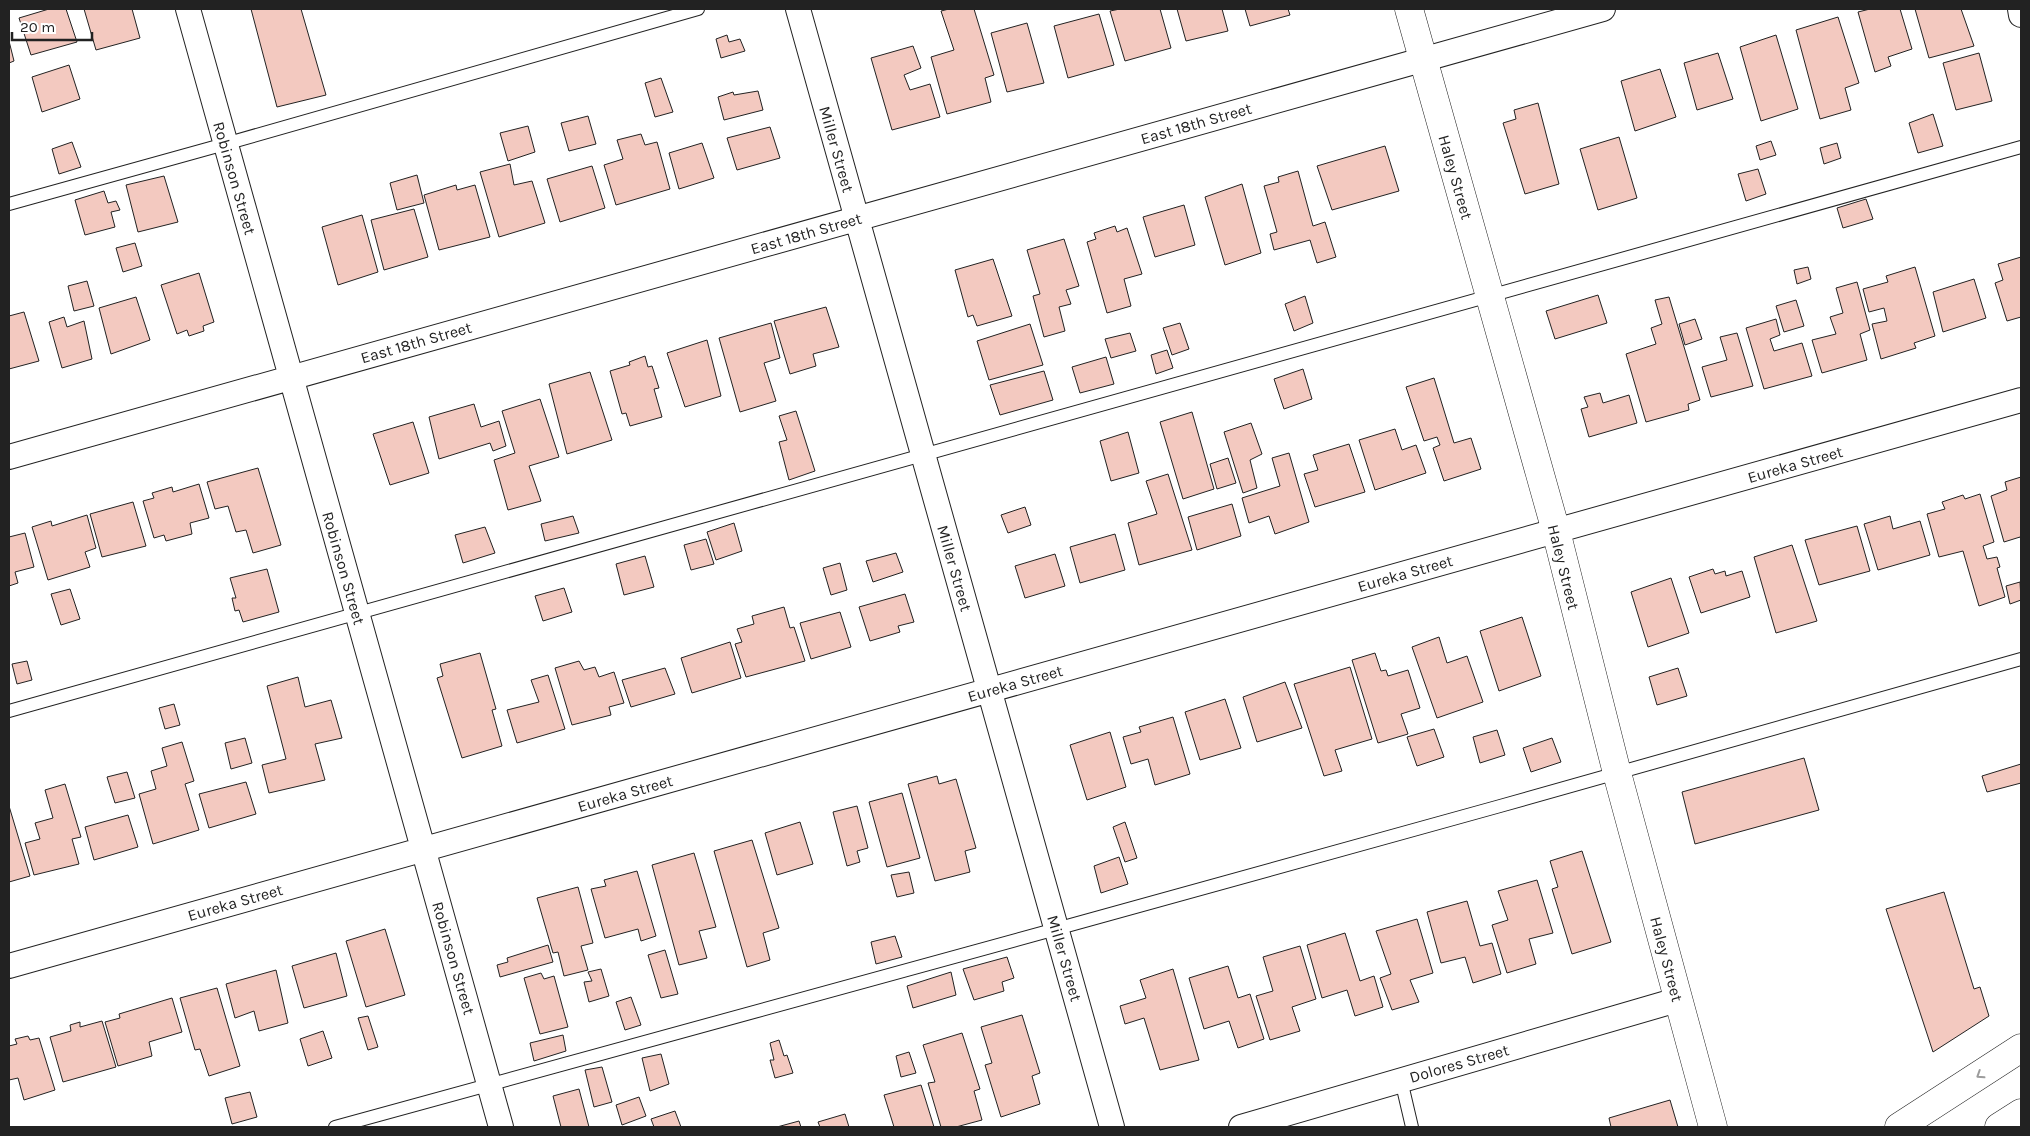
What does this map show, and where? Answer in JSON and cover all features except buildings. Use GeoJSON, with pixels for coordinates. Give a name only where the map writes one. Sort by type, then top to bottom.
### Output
{"type":"FeatureCollection","features":[{"type":"Feature","properties":{"kind":"street","name":"Robinson Street"},"geometry":{"type":"LineString","coordinates":[[188,9],[502,1127]]}},
{"type":"Feature","properties":{"kind":"street","name":"Miller Street"},"geometry":{"type":"LineString","coordinates":[[798,9],[1112,1127]]}},
{"type":"Feature","properties":{"kind":"street","name":"Haley Street"},"geometry":{"type":"LineString","coordinates":[[1409,9],[1556,531],[1617,773],[1677,1000],[1713,1127]]}},
{"type":"Feature","properties":{"kind":"street","name":"East 18th Street"},"geometry":{"type":"LineString","coordinates":[[9,457],[1603,9]]}},
{"type":"Feature","properties":{"kind":"street"},"geometry":{"type":"LineString","coordinates":[[2020,9],[2021,14]]}},
{"type":"Feature","properties":{"kind":"street","name":"Eureka Street"},"geometry":{"type":"LineString","coordinates":[[9,966],[2021,400]]}},
{"type":"Feature","properties":{"kind":"street","name":"Dolores Street"},"geometry":{"type":"LineString","coordinates":[[1241,1127],[1677,1000]]}},
{"type":"Feature","properties":{"kind":"street"},"geometry":{"type":"LineString","coordinates":[[1899,1127],[2021,1048]]}},
{"type":"Feature","properties":{"kind":"street"},"geometry":{"type":"LineString","coordinates":[[1999,1127],[2021,1113]]}},
{"type":"Feature","properties":{"kind":"lane"},"geometry":{"type":"LineString","coordinates":[[9,204],[698,9]]}},
{"type":"Feature","properties":{"kind":"lane"},"geometry":{"type":"LineString","coordinates":[[9,711],[2021,146]]}},
{"type":"Feature","properties":{"kind":"lane"},"geometry":{"type":"LineString","coordinates":[[336,1127],[489,1083],[1057,929],[2021,658]]}},
{"type":"Feature","properties":{"kind":"lane"},"geometry":{"type":"LineString","coordinates":[[1401,1080],[1412,1127]]}}]}
